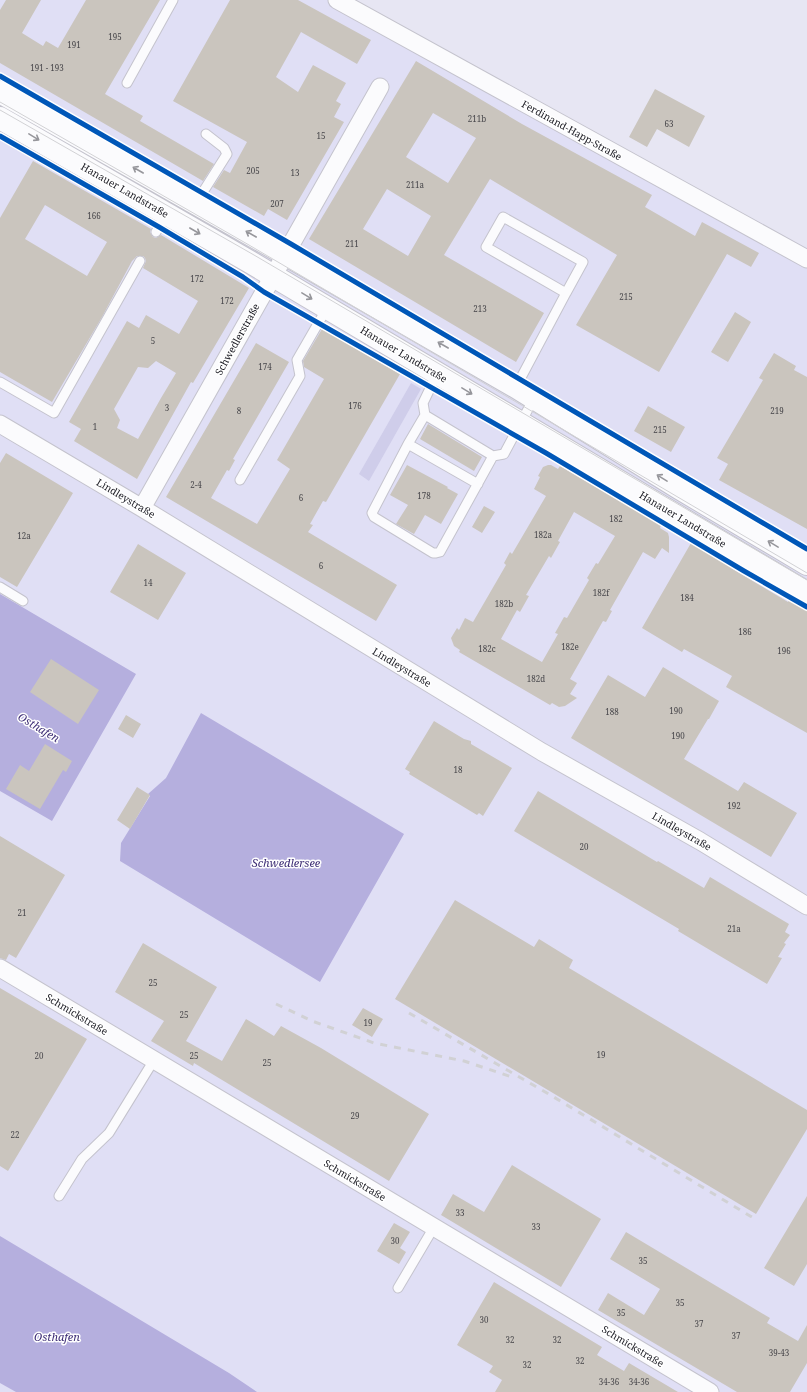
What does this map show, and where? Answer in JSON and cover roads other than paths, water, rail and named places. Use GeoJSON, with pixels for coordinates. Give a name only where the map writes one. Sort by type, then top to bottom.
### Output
{"type":"FeatureCollection","features":[{"type":"Feature","properties":{"kind":"main road"},"geometry":{"type":"LineString","coordinates":[[0,92],[285,254],[525,393],[679,488],[807,564]]}},
{"type":"Feature","properties":{"kind":"main road","name":"Hanauer Landstraße"},"geometry":{"type":"LineString","coordinates":[[0,118],[161,223],[273,276],[807,593]]}},
{"type":"Feature","properties":{"kind":"street","name":"Ferdinand-Happ-Straße"},"geometry":{"type":"LineString","coordinates":[[337,0],[807,259]]}},
{"type":"Feature","properties":{"kind":"street","name":"Schwedlerstraße"},"geometry":{"type":"LineString","coordinates":[[142,508],[380,87]]}},
{"type":"Feature","properties":{"kind":"street","name":"Lindleystraße"},"geometry":{"type":"LineString","coordinates":[[0,424],[142,508],[542,752],[700,841],[807,906]]}},
{"type":"Feature","properties":{"kind":"street","name":"Schmickstraße"},"geometry":{"type":"LineString","coordinates":[[0,968],[710,1392]]}},
{"type":"Feature","properties":{"kind":"lane"},"geometry":{"type":"LineString","coordinates":[[127,83],[173,0]]}},
{"type":"Feature","properties":{"kind":"lane"},"geometry":{"type":"LineString","coordinates":[[196,203],[227,154],[224,148],[206,134]]}},
{"type":"Feature","properties":{"kind":"lane"},"geometry":{"type":"LineString","coordinates":[[425,415],[493,456],[504,454],[520,423],[525,393],[566,293],[584,262],[504,217],[486,247],[566,293]]}},
{"type":"Feature","properties":{"kind":"lane"},"geometry":{"type":"LineString","coordinates":[[0,382],[54,413],[140,261]]}},
{"type":"Feature","properties":{"kind":"lane"},"geometry":{"type":"LineString","coordinates":[[240,480],[300,376],[297,360],[327,308]]}},
{"type":"Feature","properties":{"kind":"lane"},"geometry":{"type":"LineString","coordinates":[[438,374],[423,403],[425,415],[372,513],[374,517],[433,553],[440,552],[493,456]]}},
{"type":"Feature","properties":{"kind":"lane"},"geometry":{"type":"LineString","coordinates":[[408,444],[478,484]]}},
{"type":"Feature","properties":{"kind":"lane"},"geometry":{"type":"LineString","coordinates":[[0,587],[23,600]]}},
{"type":"Feature","properties":{"kind":"lane"},"geometry":{"type":"LineString","coordinates":[[59,1196],[82,1159],[109,1133],[154,1060]]}},
{"type":"Feature","properties":{"kind":"lane"},"geometry":{"type":"LineString","coordinates":[[398,1288],[434,1227]]}},
{"type":"Feature","properties":{"kind":"water","name":"Osthafen"},"geometry":{"type":"Polygon","coordinates":[[[0,594],[136,674],[52,821],[0,791],[0,594]]]}},
{"type":"Feature","properties":{"kind":"water","name":"Schwedlersee"},"geometry":{"type":"Polygon","coordinates":[[[201,713],[404,834],[320,982],[120,861],[121,843],[150,796],[148,794],[166,778],[201,713]]]}},
{"type":"Feature","properties":{"kind":"water","name":"Osthafen"},"geometry":{"type":"Polygon","coordinates":[[[0,1236],[229,1373],[257,1392],[16,1392],[0,1383],[0,1236]]]}},
{"type":"Feature","properties":{"kind":"tram line"},"geometry":{"type":"LineString","coordinates":[[0,102],[249,245],[807,573]]}},
{"type":"Feature","properties":{"kind":"tram line"},"geometry":{"type":"LineString","coordinates":[[0,110],[254,255],[807,580]]}},
{"type":"Feature","properties":{"kind":"railway"},"geometry":{"type":"LineString","coordinates":[[276,1004],[312,1021],[374,1043],[464,1061],[512,1077]]}},
{"type":"Feature","properties":{"kind":"railway"},"geometry":{"type":"LineString","coordinates":[[409,1013],[552,1096],[755,1219]]}}]}
